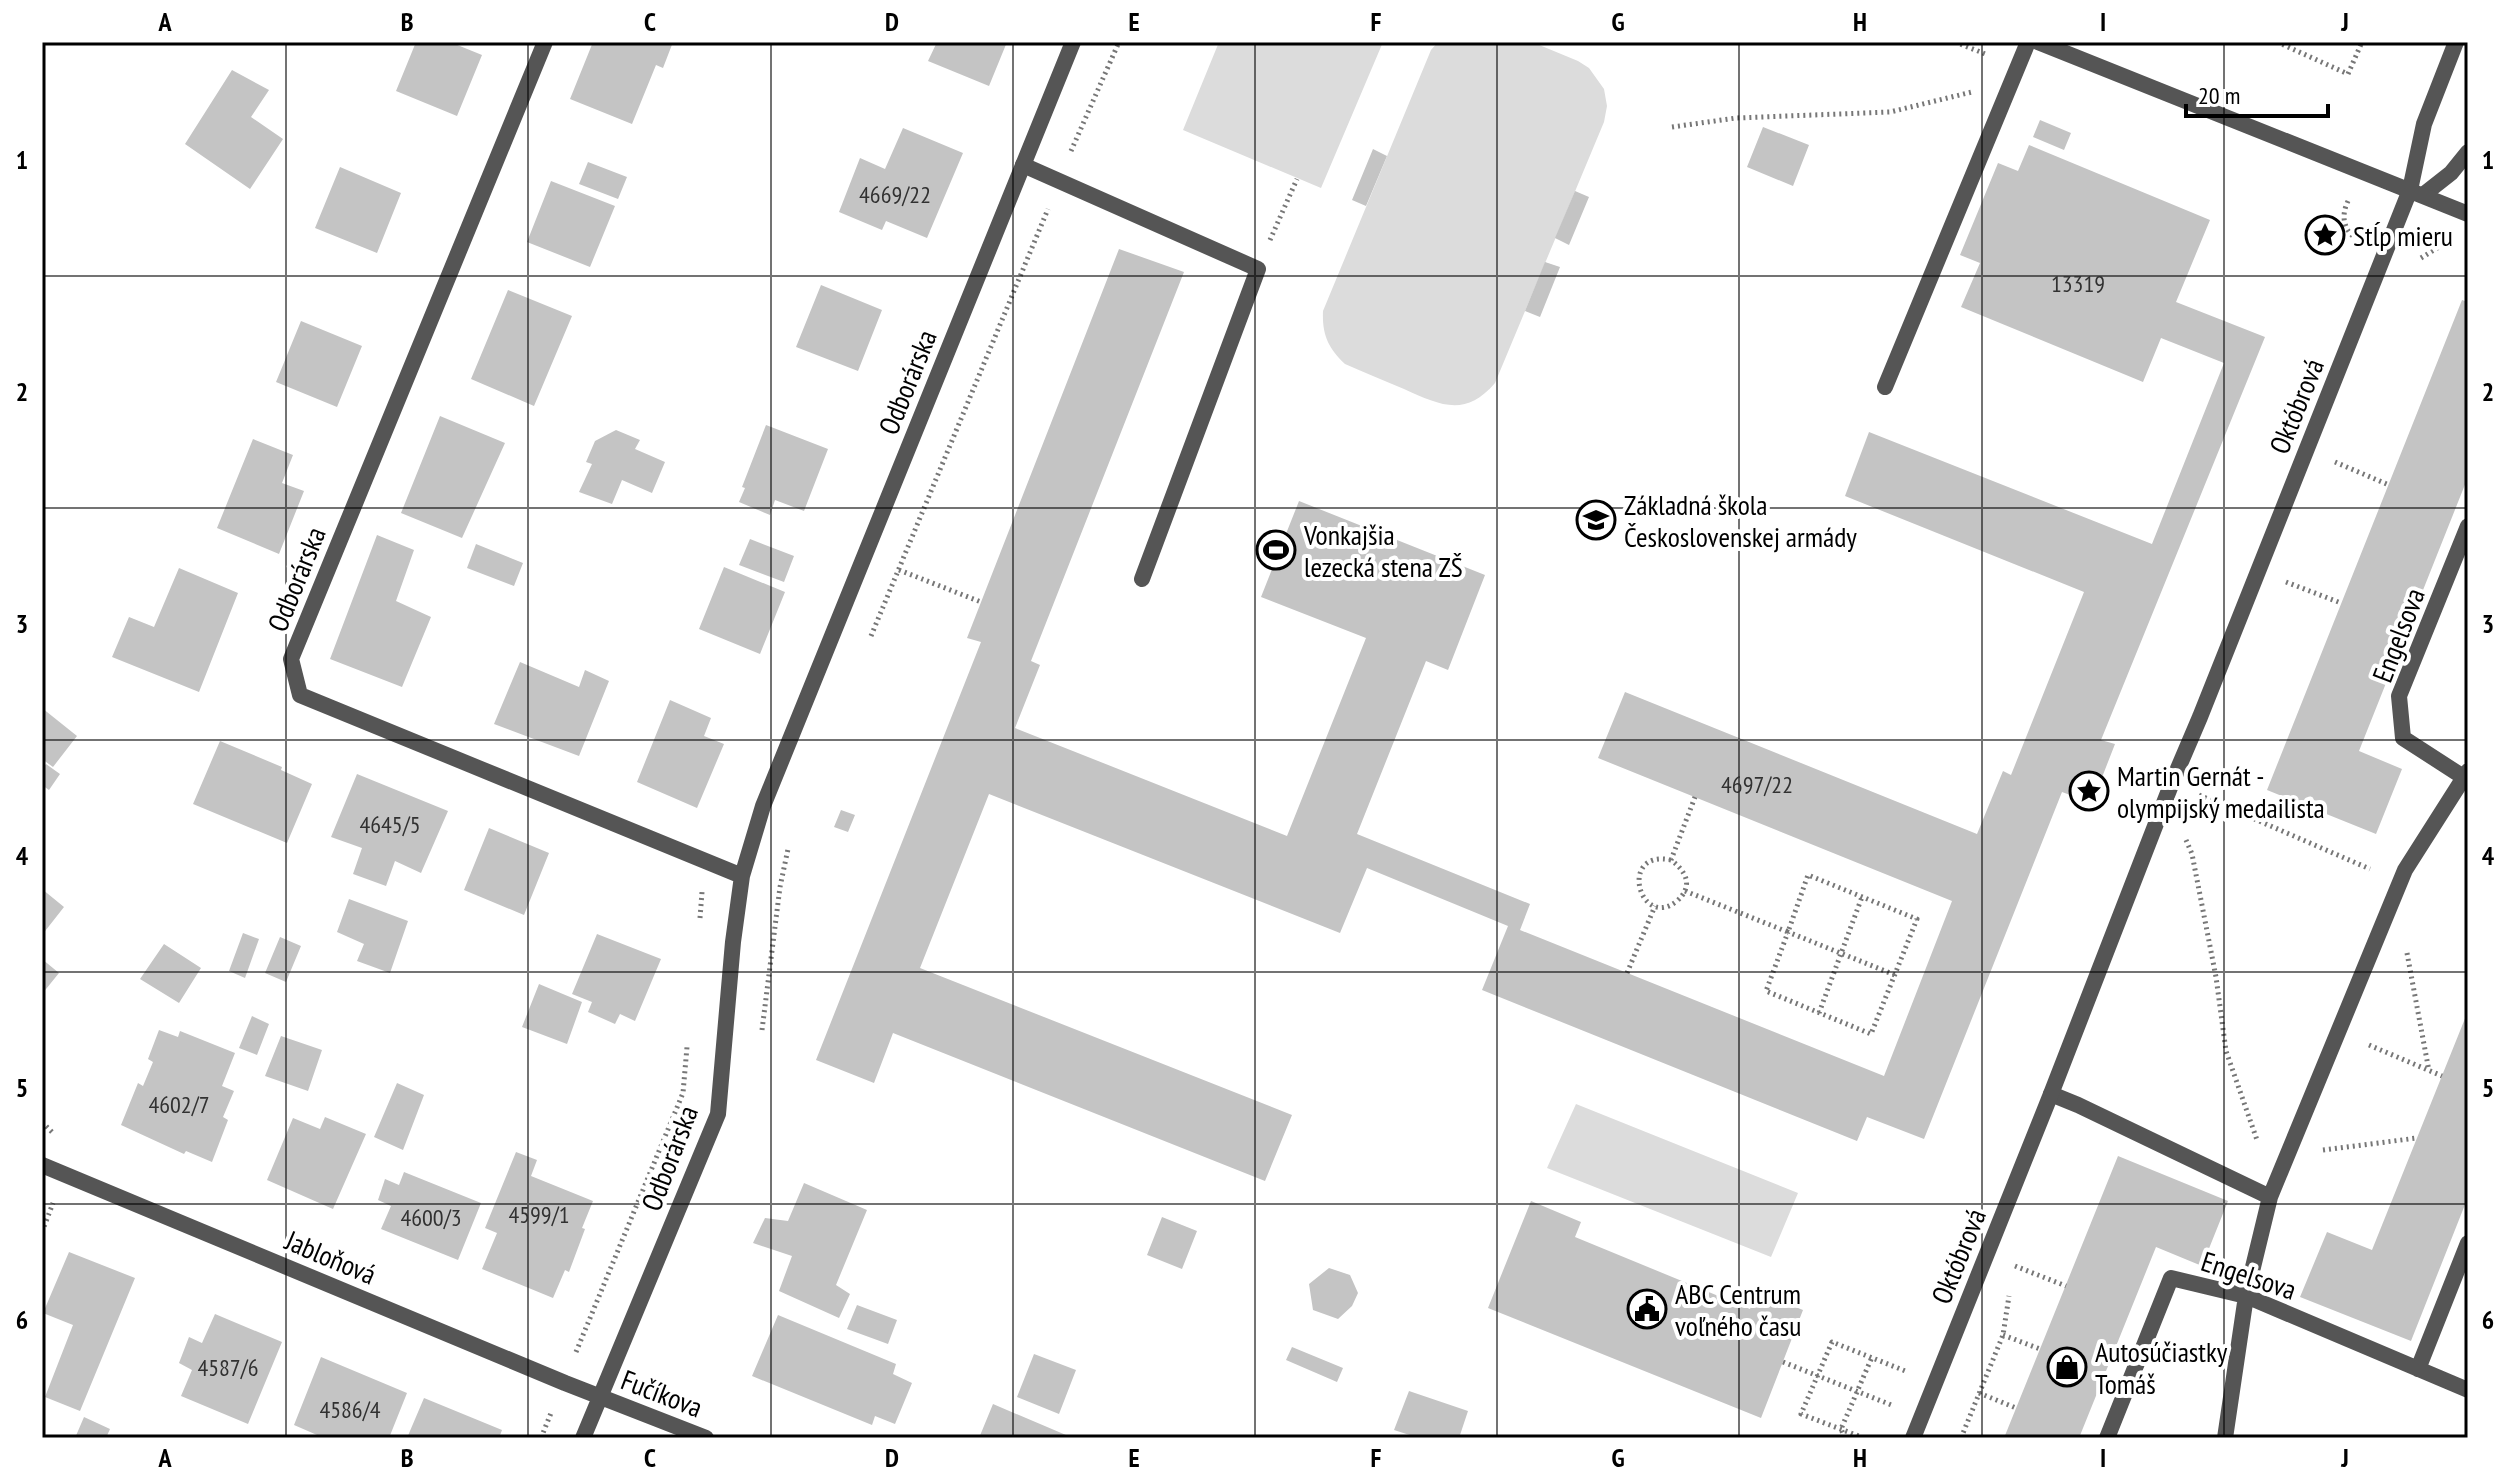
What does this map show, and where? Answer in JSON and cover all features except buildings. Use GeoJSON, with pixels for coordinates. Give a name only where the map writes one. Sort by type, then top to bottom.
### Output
{"type":"FeatureCollection","features":[{"type":"Feature","properties":{"kind":"street","name":"Odborárska"},"geometry":{"type":"LineString","coordinates":[[545,42],[291,659],[300,695],[742,876]]}},
{"type":"Feature","properties":{"kind":"street","name":"Odborárska"},"geometry":{"type":"LineString","coordinates":[[583,1438],[718,1114],[742,876],[769,792],[1073,42]]}},
{"type":"Feature","properties":{"kind":"street"},"geometry":{"type":"LineString","coordinates":[[1885,387],[2028,42]]}},
{"type":"Feature","properties":{"kind":"street"},"geometry":{"type":"LineString","coordinates":[[2038,42],[2468,214]]}},
{"type":"Feature","properties":{"kind":"street","name":"Októbrová"},"geometry":{"type":"LineString","coordinates":[[1913,1438],[2171,785],[2416,193],[2424,124],[2456,42]]}},
{"type":"Feature","properties":{"kind":"street","name":"Októbrová"},"geometry":{"type":"LineString","coordinates":[[2416,193],[2451,173],[2468,152]]}},
{"type":"Feature","properties":{"kind":"street"},"geometry":{"type":"LineString","coordinates":[[1023,165],[1258,269],[1142,579]]}},
{"type":"Feature","properties":{"kind":"street","name":"Engelsova"},"geometry":{"type":"LineString","coordinates":[[2467,776],[2403,738],[2399,696],[2468,526]]}},
{"type":"Feature","properties":{"kind":"street"},"geometry":{"type":"LineString","coordinates":[[2225,1438],[2246,1296],[2272,1192],[2405,870],[2467,776]]}},
{"type":"Feature","properties":{"kind":"street"},"geometry":{"type":"LineString","coordinates":[[2051,1094],[2272,1192]]}},
{"type":"Feature","properties":{"kind":"street","name":"Jabloňová"},"geometry":{"type":"LineString","coordinates":[[42,1165],[600,1397]]}},
{"type":"Feature","properties":{"kind":"street"},"geometry":{"type":"LineString","coordinates":[[2418,1369],[2468,1243]]}},
{"type":"Feature","properties":{"kind":"street","name":"Engelsova"},"geometry":{"type":"LineString","coordinates":[[2107,1438],[2171,1278],[2246,1296],[2468,1390]]}},
{"type":"Feature","properties":{"kind":"street","name":"Fučíkova"},"geometry":{"type":"LineString","coordinates":[[600,1397],[706,1438]]}},
{"type":"Feature","properties":{"kind":"path"},"geometry":{"type":"LineString","coordinates":[[869,642],[1119,42]]}},
{"type":"Feature","properties":{"kind":"path"},"geometry":{"type":"LineString","coordinates":[[2277,42],[2348,74],[2362,42]]}},
{"type":"Feature","properties":{"kind":"path"},"geometry":{"type":"LineString","coordinates":[[1672,127],[1736,118],[1890,112],[2012,82]]}},
{"type":"Feature","properties":{"kind":"path"},"geometry":{"type":"LineString","coordinates":[[1258,269],[1297,179]]}},
{"type":"Feature","properties":{"kind":"path"},"geometry":{"type":"LineString","coordinates":[[2348,201],[2343,216],[2345,225],[2349,233],[2365,244]]}},
{"type":"Feature","properties":{"kind":"path"},"geometry":{"type":"LineString","coordinates":[[2334,462],[2389,485]]}},
{"type":"Feature","properties":{"kind":"path"},"geometry":{"type":"LineString","coordinates":[[899,570],[981,602]]}},
{"type":"Feature","properties":{"kind":"path"},"geometry":{"type":"LineString","coordinates":[[2285,582],[2341,603]]}},
{"type":"Feature","properties":{"kind":"path"},"geometry":{"type":"LineString","coordinates":[[2171,785],[2400,882]]}},
{"type":"Feature","properties":{"kind":"path"},"geometry":{"type":"LineString","coordinates":[[1671,860],[1695,797]]}},
{"type":"Feature","properties":{"kind":"path"},"geometry":{"type":"LineString","coordinates":[[2185,839],[2192,854],[2216,977],[2226,1051],[2272,1192]]}},
{"type":"Feature","properties":{"kind":"path"},"geometry":{"type":"LineString","coordinates":[[760,1045],[780,887],[789,843]]}},
{"type":"Feature","properties":{"kind":"path"},"geometry":{"type":"LineString","coordinates":[[1660,857],[1671,860],[1681,867],[1686,879],[1685,891],[1676,902],[1664,908],[1655,906],[1643,898],[1638,878],[1642,868],[1651,860],[1660,857]]}},
{"type":"Feature","properties":{"kind":"path"},"geometry":{"type":"LineString","coordinates":[[1808,875],[1917,919],[1871,1034],[1766,991],[1788,932],[1808,875]]}},
{"type":"Feature","properties":{"kind":"path"},"geometry":{"type":"LineString","coordinates":[[1685,891],[1895,975]]}},
{"type":"Feature","properties":{"kind":"path"},"geometry":{"type":"LineString","coordinates":[[1819,1013],[1862,897]]}},
{"type":"Feature","properties":{"kind":"path"},"geometry":{"type":"LineString","coordinates":[[1627,973],[1655,906]]}},
{"type":"Feature","properties":{"kind":"path"},"geometry":{"type":"LineString","coordinates":[[2407,952],[2429,1071]]}},
{"type":"Feature","properties":{"kind":"path"},"geometry":{"type":"LineString","coordinates":[[2338,1032],[2442,1076]]}},
{"type":"Feature","properties":{"kind":"path"},"geometry":{"type":"LineString","coordinates":[[2288,1154],[2417,1138]]}},
{"type":"Feature","properties":{"kind":"path"},"geometry":{"type":"LineString","coordinates":[[2013,1265],[2066,1286]]}},
{"type":"Feature","properties":{"kind":"path"},"geometry":{"type":"LineString","coordinates":[[2003,1335],[2040,1349]]}},
{"type":"Feature","properties":{"kind":"path"},"geometry":{"type":"LineString","coordinates":[[1864,1438],[1801,1414],[1832,1342],[1912,1374]]}},
{"type":"Feature","properties":{"kind":"path"},"geometry":{"type":"LineString","coordinates":[[1845,1438],[1841,1429],[1872,1357]]}},
{"type":"Feature","properties":{"kind":"path"},"geometry":{"type":"LineString","coordinates":[[1783,1362],[1899,1407]]}},
{"type":"Feature","properties":{"kind":"path"},"geometry":{"type":"LineString","coordinates":[[1979,1393],[2016,1408]]}},
{"type":"Feature","properties":{"kind":"shaded area"},"geometry":{"type":"Polygon","coordinates":[[[1219,42],[1383,42],[1321,188],[1183,130],[1219,42]]]}},
{"type":"Feature","properties":{"kind":"shaded area"},"geometry":{"type":"Polygon","coordinates":[[[1438,42],[1532,42],[1589,68],[1604,89],[1607,106],[1604,122],[1495,383],[1473,401],[1452,405],[1429,400],[1345,364],[1327,340],[1323,319],[1323,311],[1431,50],[1438,42]]]}},
{"type":"Feature","properties":{"kind":"shaded area"},"geometry":{"type":"Polygon","coordinates":[[[1576,1104],[1798,1193],[1771,1257],[1547,1168],[1576,1104]]]}},
{"type":"Feature","properties":{"kind":"place","name":"Stĺp mieru"},"geometry":{"type":"Point","coordinates":[2325,235]}},
{"type":"Feature","properties":{"kind":"place","name":"Základná škola Československej armády"},"geometry":{"type":"Point","coordinates":[1596,520]}},
{"type":"Feature","properties":{"kind":"place","name":"Vonkajšia lezecká stena ZŠ"},"geometry":{"type":"Point","coordinates":[1276,550]}},
{"type":"Feature","properties":{"kind":"place","name":"Martin Gernát - olympijský medailista"},"geometry":{"type":"Point","coordinates":[2089,791]}},
{"type":"Feature","properties":{"kind":"place","name":"ABC Centrum voľného času"},"geometry":{"type":"Point","coordinates":[1647,1309]}},
{"type":"Feature","properties":{"kind":"place","name":"Autosúčiastky Tomáš"},"geometry":{"type":"Point","coordinates":[2067,1367]}}]}
